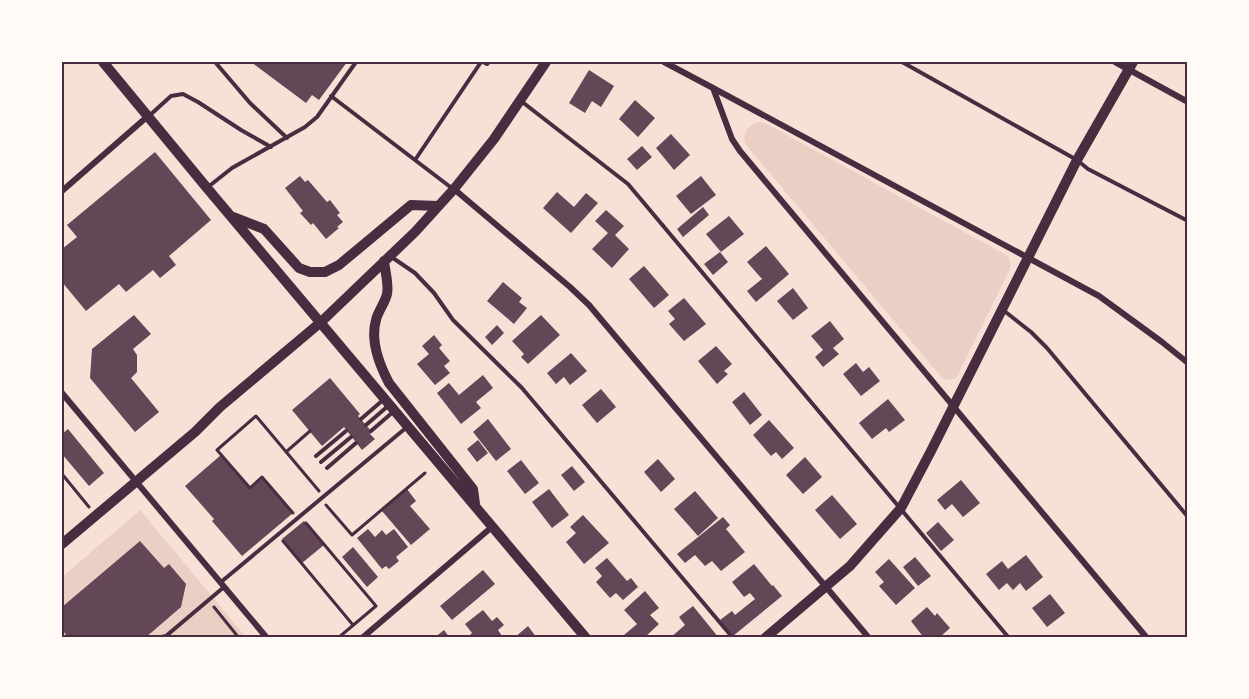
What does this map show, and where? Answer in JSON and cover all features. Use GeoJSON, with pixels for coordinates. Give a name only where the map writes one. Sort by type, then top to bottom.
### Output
{"type":"FeatureCollection","features":[{"type":"Feature","properties":{"kind":"main road"},"geometry":{"type":"LineString","coordinates":[[103,62],[586,638]]}},
{"type":"Feature","properties":{"kind":"main road"},"geometry":{"type":"LineString","coordinates":[[62,544],[321,322],[415,232],[454,189],[494,139],[546,62]]}},
{"type":"Feature","properties":{"kind":"main road"},"geometry":{"type":"LineString","coordinates":[[765,638],[850,566],[901,508],[1077,160],[1130,65]]}},
{"type":"Feature","properties":{"kind":"main road"},"geometry":{"type":"LineString","coordinates":[[231,216],[264,230],[300,268],[310,272],[325,272],[339,265],[411,205],[438,206]]}},
{"type":"Feature","properties":{"kind":"main road"},"geometry":{"type":"LineString","coordinates":[[387,259],[388,292],[376,320],[376,353],[381,369],[389,383],[473,489],[475,505]]}},
{"type":"Feature","properties":{"kind":"street"},"geometry":{"type":"LineString","coordinates":[[664,62],[1099,296],[1188,363]]}},
{"type":"Feature","properties":{"kind":"street"},"geometry":{"type":"LineString","coordinates":[[1115,62],[1130,65],[1188,102]]}},
{"type":"Feature","properties":{"kind":"street"},"geometry":{"type":"LineString","coordinates":[[713,88],[732,139],[740,151],[1147,638]]}},
{"type":"Feature","properties":{"kind":"street"},"geometry":{"type":"LineString","coordinates":[[62,191],[148,116]]}},
{"type":"Feature","properties":{"kind":"street"},"geometry":{"type":"LineString","coordinates":[[454,189],[589,305],[869,638]]}},
{"type":"Feature","properties":{"kind":"street"},"geometry":{"type":"LineString","coordinates":[[62,393],[267,638]]}},
{"type":"Feature","properties":{"kind":"street"},"geometry":{"type":"LineString","coordinates":[[362,638],[493,526]]}},
{"type":"Feature","properties":{"kind":"lane"},"geometry":{"type":"LineString","coordinates":[[215,62],[250,103],[287,138]]}},
{"type":"Feature","properties":{"kind":"lane"},"geometry":{"type":"LineString","coordinates":[[207,188],[232,168],[287,138],[317,117],[356,62]]}},
{"type":"Feature","properties":{"kind":"lane"},"geometry":{"type":"LineString","coordinates":[[415,160],[482,62],[487,64],[489,62]]}},
{"type":"Feature","properties":{"kind":"lane"},"geometry":{"type":"LineString","coordinates":[[902,62],[1077,160],[1088,169],[1188,221]]}},
{"type":"Feature","properties":{"kind":"lane"},"geometry":{"type":"LineString","coordinates":[[148,116],[171,96],[183,94],[271,147]]}},
{"type":"Feature","properties":{"kind":"lane"},"geometry":{"type":"LineString","coordinates":[[331,96],[454,189]]}},
{"type":"Feature","properties":{"kind":"lane"},"geometry":{"type":"LineString","coordinates":[[521,101],[628,184],[1009,638]]}},
{"type":"Feature","properties":{"kind":"lane"},"geometry":{"type":"LineString","coordinates":[[387,259],[415,273],[434,293],[453,320],[522,388],[733,638]]}},
{"type":"Feature","properties":{"kind":"lane"},"geometry":{"type":"LineString","coordinates":[[1002,309],[1047,348],[1188,518]]}},
{"type":"Feature","properties":{"kind":"lane"},"geometry":{"type":"LineString","coordinates":[[361,419],[390,404]]}},
{"type":"Feature","properties":{"kind":"lane"},"geometry":{"type":"LineString","coordinates":[[366,425],[390,404]]}},
{"type":"Feature","properties":{"kind":"lane"},"geometry":{"type":"LineString","coordinates":[[370,431],[390,404]]}},
{"type":"Feature","properties":{"kind":"lane"},"geometry":{"type":"LineString","coordinates":[[157,638],[166,636],[278,535],[408,425]]}},
{"type":"Feature","properties":{"kind":"lane"},"geometry":{"type":"LineString","coordinates":[[316,456],[346,431]]}},
{"type":"Feature","properties":{"kind":"lane"},"geometry":{"type":"LineString","coordinates":[[321,462],[351,437]]}},
{"type":"Feature","properties":{"kind":"lane"},"geometry":{"type":"LineString","coordinates":[[327,468],[356,443]]}},
{"type":"Feature","properties":{"kind":"path"},"geometry":{"type":"LineString","coordinates":[[296,511],[293,513],[262,477],[250,488],[217,450],[256,416],[319,491]]}},
{"type":"Feature","properties":{"kind":"path"},"geometry":{"type":"LineString","coordinates":[[286,452],[310,431]]}},
{"type":"Feature","properties":{"kind":"path"},"geometry":{"type":"LineString","coordinates":[[325,503],[352,535],[425,473]]}},
{"type":"Feature","properties":{"kind":"path"},"geometry":{"type":"LineString","coordinates":[[62,474],[96,515]]}},
{"type":"Feature","properties":{"kind":"path"},"geometry":{"type":"LineString","coordinates":[[304,521],[376,606],[338,638]]}},
{"type":"Feature","properties":{"kind":"path"},"geometry":{"type":"LineString","coordinates":[[278,535],[353,625]]}},
{"type":"Feature","properties":{"kind":"path"},"geometry":{"type":"LineString","coordinates":[[208,600],[239,638]]}},
{"type":"Feature","properties":{"kind":"shaded area"},"geometry":{"type":"Polygon","coordinates":[[[758,122],[767,124],[1008,256],[1010,269],[957,377],[950,380],[942,378],[747,146],[744,138],[746,131],[758,122]]]}},
{"type":"Feature","properties":{"kind":"shaded area"},"geometry":{"type":"Polygon","coordinates":[[[140,510],[246,637],[62,637],[62,577],[140,510]]]}},
{"type":"Feature","properties":{"kind":"building"},"geometry":{"type":"Polygon","coordinates":[[[251,62],[347,62],[319,100],[312,95],[306,103],[251,62]]]}},
{"type":"Feature","properties":{"kind":"building"},"geometry":{"type":"Polygon","coordinates":[[[589,70],[614,86],[601,107],[592,101],[585,113],[569,103],[589,70]]]}},
{"type":"Feature","properties":{"kind":"building"},"geometry":{"type":"Polygon","coordinates":[[[635,100],[655,118],[638,137],[619,119],[635,100]]]}},
{"type":"Feature","properties":{"kind":"building"},"geometry":{"type":"Polygon","coordinates":[[[671,134],[690,155],[674,170],[656,148],[671,134]]]}},
{"type":"Feature","properties":{"kind":"building"},"geometry":{"type":"Polygon","coordinates":[[[642,146],[652,157],[637,170],[627,159],[642,146]]]}},
{"type":"Feature","properties":{"kind":"building"},"geometry":{"type":"Polygon","coordinates":[[[155,152],[211,220],[169,256],[176,265],[160,278],[153,270],[126,292],[119,284],[86,311],[62,282],[62,249],[77,237],[67,225],[155,152]]]}},
{"type":"Feature","properties":{"kind":"building"},"geometry":{"type":"Polygon","coordinates":[[[300,176],[305,182],[308,180],[327,202],[330,200],[340,213],[337,215],[343,222],[326,239],[313,223],[311,225],[300,213],[303,211],[285,188],[300,176]]]}},
{"type":"Feature","properties":{"kind":"building"},"geometry":{"type":"Polygon","coordinates":[[[701,176],[716,195],[691,214],[676,196],[701,176]]]}},
{"type":"Feature","properties":{"kind":"building"},"geometry":{"type":"Polygon","coordinates":[[[557,192],[574,207],[586,193],[598,203],[571,233],[543,208],[557,192]]]}},
{"type":"Feature","properties":{"kind":"building"},"geometry":{"type":"Polygon","coordinates":[[[703,207],[709,215],[683,237],[677,229],[703,207]]]}},
{"type":"Feature","properties":{"kind":"building"},"geometry":{"type":"Polygon","coordinates":[[[606,210],[624,226],[615,235],[629,249],[612,268],[592,249],[608,233],[595,221],[606,210]]]}},
{"type":"Feature","properties":{"kind":"building"},"geometry":{"type":"Polygon","coordinates":[[[729,216],[744,234],[721,252],[706,234],[729,216]]]}},
{"type":"Feature","properties":{"kind":"building"},"geometry":{"type":"Polygon","coordinates":[[[766,246],[789,274],[756,302],[747,291],[762,279],[747,262],[766,246]]]}},
{"type":"Feature","properties":{"kind":"building"},"geometry":{"type":"Polygon","coordinates":[[[720,252],[728,262],[713,275],[704,264],[720,252]]]}},
{"type":"Feature","properties":{"kind":"building"},"geometry":{"type":"Polygon","coordinates":[[[644,266],[669,295],[654,308],[629,279],[644,266]]]}},
{"type":"Feature","properties":{"kind":"building"},"geometry":{"type":"Polygon","coordinates":[[[503,282],[522,298],[519,302],[527,308],[514,324],[487,301],[503,282]]]}},
{"type":"Feature","properties":{"kind":"building"},"geometry":{"type":"Polygon","coordinates":[[[793,288],[808,308],[793,320],[777,301],[793,288]]]}},
{"type":"Feature","properties":{"kind":"building"},"geometry":{"type":"Polygon","coordinates":[[[684,298],[706,324],[684,341],[669,324],[675,319],[668,311],[684,298]]]}},
{"type":"Feature","properties":{"kind":"building"},"geometry":{"type":"Polygon","coordinates":[[[134,315],[151,334],[133,349],[137,355],[137,372],[131,378],[159,412],[135,432],[90,378],[92,349],[134,315]]]}},
{"type":"Feature","properties":{"kind":"building"},"geometry":{"type":"Polygon","coordinates":[[[541,315],[560,335],[528,364],[521,357],[524,354],[512,341],[541,315]]]}},
{"type":"Feature","properties":{"kind":"building"},"geometry":{"type":"Polygon","coordinates":[[[830,321],[844,339],[833,348],[839,354],[823,367],[815,357],[823,350],[811,336],[830,321]]]}},
{"type":"Feature","properties":{"kind":"building"},"geometry":{"type":"Polygon","coordinates":[[[497,325],[504,333],[492,345],[485,337],[497,325]]]}},
{"type":"Feature","properties":{"kind":"building"},"geometry":{"type":"Polygon","coordinates":[[[434,335],[442,345],[439,348],[450,361],[444,366],[450,373],[435,385],[417,364],[429,354],[422,346],[434,335]]]}},
{"type":"Feature","properties":{"kind":"building"},"geometry":{"type":"Polygon","coordinates":[[[716,346],[732,364],[724,371],[728,374],[717,384],[698,361],[716,346]]]}},
{"type":"Feature","properties":{"kind":"building"},"geometry":{"type":"Polygon","coordinates":[[[571,353],[587,371],[570,385],[564,377],[556,384],[547,373],[571,353]]]}},
{"type":"Feature","properties":{"kind":"building"},"geometry":{"type":"Polygon","coordinates":[[[856,363],[863,372],[869,367],[880,381],[861,396],[843,374],[856,363]]]}},
{"type":"Feature","properties":{"kind":"building"},"geometry":{"type":"Polygon","coordinates":[[[483,375],[493,388],[476,402],[481,408],[461,424],[437,393],[449,383],[459,395],[483,375]]]}},
{"type":"Feature","properties":{"kind":"building"},"geometry":{"type":"Polygon","coordinates":[[[330,378],[372,432],[370,434],[375,439],[362,450],[344,427],[322,446],[292,410],[330,378]]]}},
{"type":"Feature","properties":{"kind":"building"},"geometry":{"type":"Polygon","coordinates":[[[601,389],[616,407],[597,423],[582,405],[601,389]]]}},
{"type":"Feature","properties":{"kind":"building"},"geometry":{"type":"Polygon","coordinates":[[[744,392],[762,415],[750,425],[732,402],[744,392]]]}},
{"type":"Feature","properties":{"kind":"building"},"geometry":{"type":"Polygon","coordinates":[[[888,399],[905,420],[889,432],[886,428],[872,439],[859,423],[888,399]]]}},
{"type":"Feature","properties":{"kind":"building"},"geometry":{"type":"Polygon","coordinates":[[[488,419],[511,449],[496,461],[473,432],[488,419]]]}},
{"type":"Feature","properties":{"kind":"building"},"geometry":{"type":"Polygon","coordinates":[[[769,420],[794,448],[782,459],[776,452],[771,456],[753,435],[769,420]]]}},
{"type":"Feature","properties":{"kind":"building"},"geometry":{"type":"Polygon","coordinates":[[[68,429],[104,473],[89,486],[62,454],[62,434],[68,429]]]}},
{"type":"Feature","properties":{"kind":"building"},"geometry":{"type":"Polygon","coordinates":[[[478,440],[488,453],[477,462],[467,449],[478,440]]]}},
{"type":"Feature","properties":{"kind":"building"},"geometry":{"type":"Polygon","coordinates":[[[221,455],[250,488],[262,477],[293,513],[242,556],[185,486],[221,455]]]}},
{"type":"Feature","properties":{"kind":"building"},"geometry":{"type":"Polygon","coordinates":[[[805,457],[822,477],[803,494],[786,475],[805,457]]]}},
{"type":"Feature","properties":{"kind":"building"},"geometry":{"type":"Polygon","coordinates":[[[658,459],[675,479],[661,492],[644,472],[658,459]]]}},
{"type":"Feature","properties":{"kind":"building"},"geometry":{"type":"Polygon","coordinates":[[[521,460],[539,483],[525,494],[507,471],[521,460]]]}},
{"type":"Feature","properties":{"kind":"building"},"geometry":{"type":"Polygon","coordinates":[[[572,466],[585,482],[574,491],[561,475],[572,466]]]}},
{"type":"Feature","properties":{"kind":"building"},"geometry":{"type":"Polygon","coordinates":[[[961,480],[980,503],[963,517],[952,504],[945,510],[937,500],[961,480]]]}},
{"type":"Feature","properties":{"kind":"building"},"geometry":{"type":"Polygon","coordinates":[[[407,489],[416,501],[410,506],[430,529],[411,545],[382,511],[407,489]]]}},
{"type":"Feature","properties":{"kind":"building"},"geometry":{"type":"Polygon","coordinates":[[[549,489],[569,515],[552,528],[532,502],[549,489]]]}},
{"type":"Feature","properties":{"kind":"building"},"geometry":{"type":"Polygon","coordinates":[[[695,491],[718,518],[698,536],[674,509],[695,491]]]}},
{"type":"Feature","properties":{"kind":"building"},"geometry":{"type":"Polygon","coordinates":[[[832,495],[857,524],[840,539],[815,510],[832,495]]]}},
{"type":"Feature","properties":{"kind":"building"},"geometry":{"type":"Polygon","coordinates":[[[583,515],[609,543],[584,564],[566,542],[576,533],[570,527],[583,515]]]}},
{"type":"Feature","properties":{"kind":"building"},"geometry":{"type":"Polygon","coordinates":[[[723,517],[730,525],[726,529],[745,552],[721,571],[712,561],[705,566],[695,555],[685,563],[677,554],[723,517]]]}},
{"type":"Feature","properties":{"kind":"building"},"geometry":{"type":"Polygon","coordinates":[[[304,521],[324,545],[302,563],[282,539],[304,521]]]}},
{"type":"Feature","properties":{"kind":"building"},"geometry":{"type":"Polygon","coordinates":[[[938,522],[954,540],[941,551],[926,533],[938,522]]]}},
{"type":"Feature","properties":{"kind":"building"},"geometry":{"type":"Polygon","coordinates":[[[368,529],[375,537],[382,530],[386,535],[394,529],[408,547],[396,557],[399,561],[389,569],[386,566],[382,569],[357,538],[368,529]]]}},
{"type":"Feature","properties":{"kind":"building"},"geometry":{"type":"Polygon","coordinates":[[[140,541],[164,568],[169,564],[186,584],[181,607],[145,638],[68,638],[62,629],[62,607],[140,541]]]}},
{"type":"Feature","properties":{"kind":"building"},"geometry":{"type":"Polygon","coordinates":[[[353,547],[378,577],[367,587],[342,557],[353,547]]]}},
{"type":"Feature","properties":{"kind":"building"},"geometry":{"type":"Polygon","coordinates":[[[1026,555],[1043,577],[1026,591],[1020,583],[1013,590],[1007,583],[999,590],[986,574],[1002,561],[1008,569],[1026,555]]]}},
{"type":"Feature","properties":{"kind":"building"},"geometry":{"type":"Polygon","coordinates":[[[915,557],[931,576],[918,586],[903,567],[915,557]]]}},
{"type":"Feature","properties":{"kind":"building"},"geometry":{"type":"Polygon","coordinates":[[[607,558],[627,581],[631,578],[638,587],[623,600],[616,593],[610,598],[596,582],[602,576],[595,568],[607,558]]]}},
{"type":"Feature","properties":{"kind":"building"},"geometry":{"type":"Polygon","coordinates":[[[889,559],[915,588],[896,605],[879,586],[884,582],[875,572],[889,559]]]}},
{"type":"Feature","properties":{"kind":"building"},"geometry":{"type":"Polygon","coordinates":[[[754,564],[782,596],[733,636],[720,620],[732,611],[735,615],[755,599],[750,593],[744,597],[732,582],[754,564]]]}},
{"type":"Feature","properties":{"kind":"building"},"geometry":{"type":"Polygon","coordinates":[[[483,570],[495,584],[452,620],[440,606],[483,570]]]}},
{"type":"Feature","properties":{"kind":"building"},"geometry":{"type":"Polygon","coordinates":[[[645,591],[659,608],[650,615],[659,624],[644,638],[626,638],[624,635],[637,624],[624,610],[645,591]]]}},
{"type":"Feature","properties":{"kind":"building"},"geometry":{"type":"Polygon","coordinates":[[[1050,594],[1065,613],[1047,627],[1032,608],[1050,594]]]}},
{"type":"Feature","properties":{"kind":"building"},"geometry":{"type":"Polygon","coordinates":[[[693,606],[719,638],[670,638],[685,625],[679,617],[693,606]]]}},
{"type":"Feature","properties":{"kind":"building"},"geometry":{"type":"Polygon","coordinates":[[[927,607],[935,616],[937,613],[950,628],[939,638],[924,638],[911,621],[927,607]]]}},
{"type":"Feature","properties":{"kind":"building"},"geometry":{"type":"Polygon","coordinates":[[[483,610],[492,621],[497,617],[504,625],[498,630],[502,636],[500,638],[467,638],[472,633],[465,624],[483,610]]]}},
{"type":"Feature","properties":{"kind":"building"},"geometry":{"type":"Polygon","coordinates":[[[528,626],[537,638],[514,638],[528,626]]]}},
{"type":"Feature","properties":{"kind":"building"},"geometry":{"type":"Polygon","coordinates":[[[444,630],[450,638],[434,638],[444,630]]]}}]}
